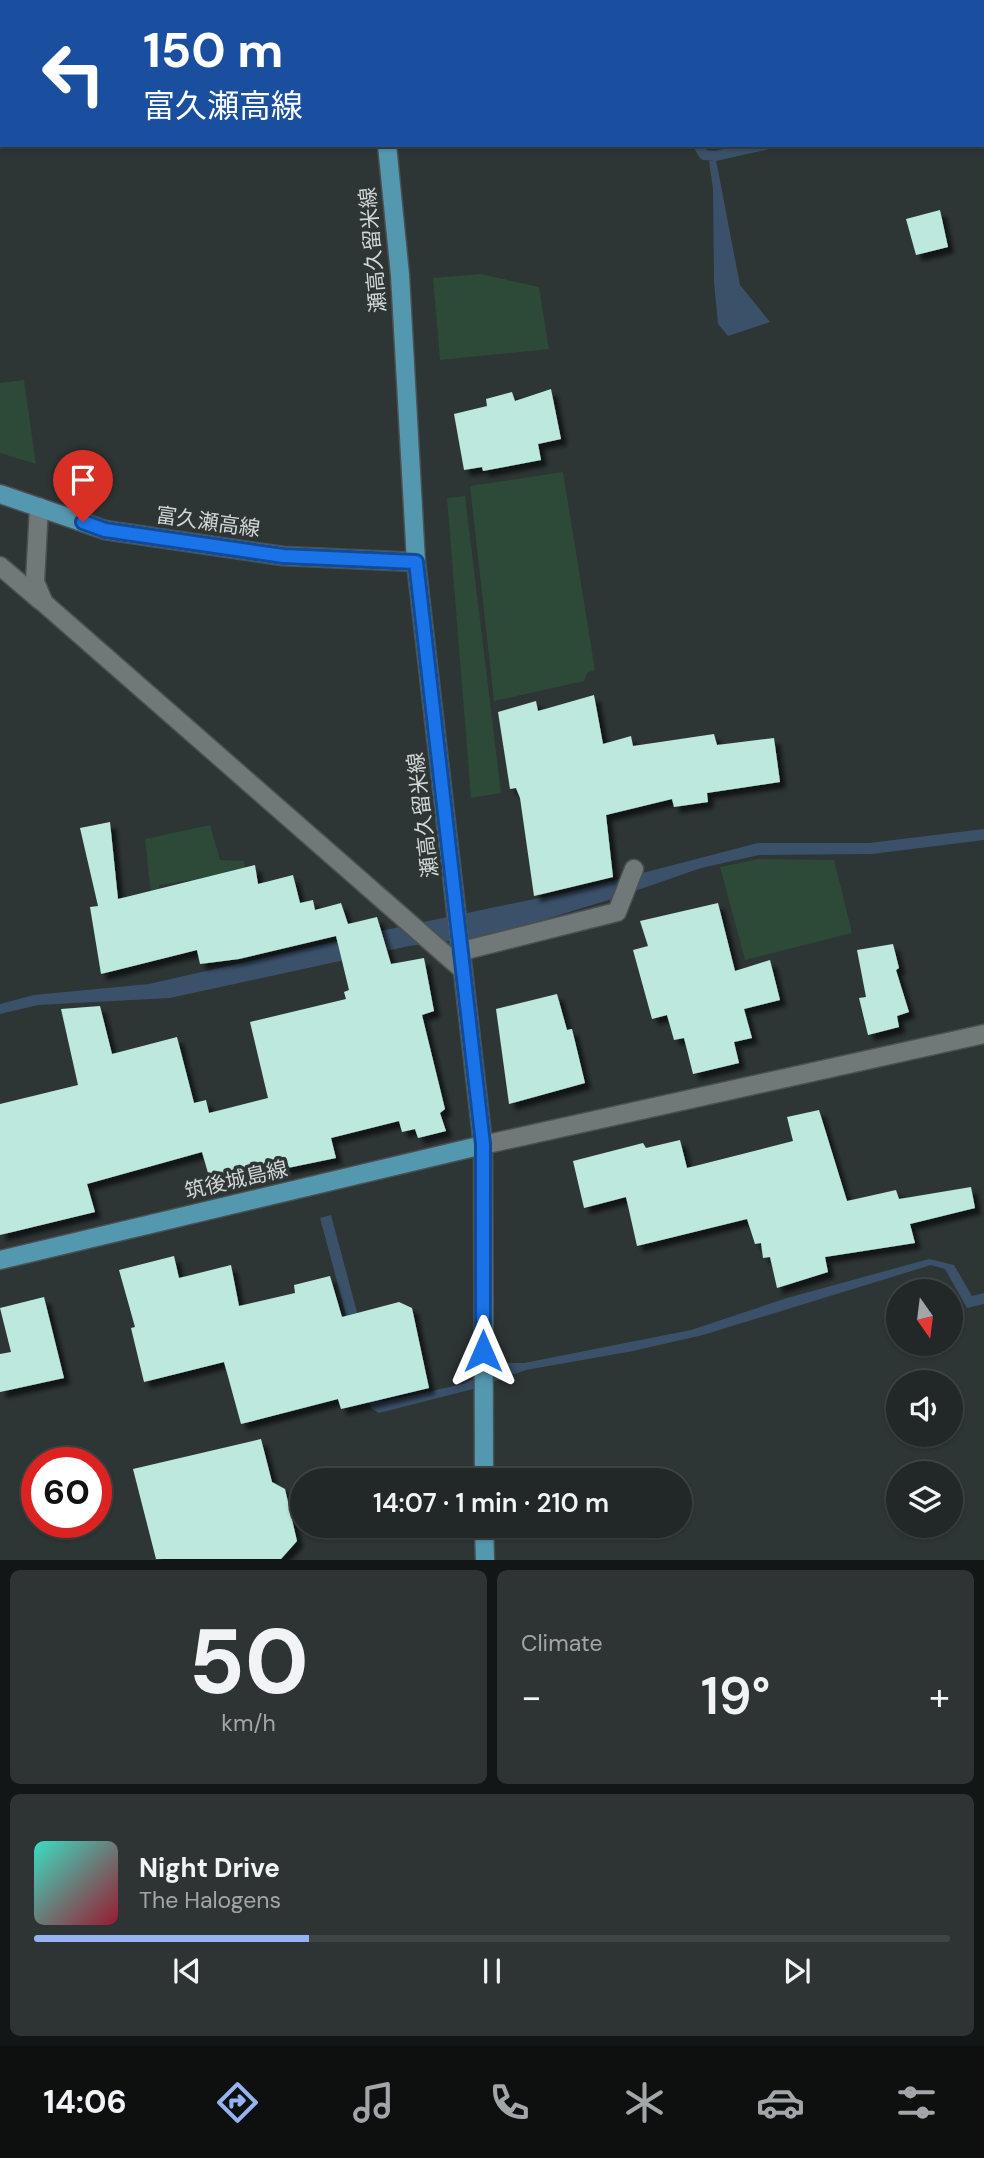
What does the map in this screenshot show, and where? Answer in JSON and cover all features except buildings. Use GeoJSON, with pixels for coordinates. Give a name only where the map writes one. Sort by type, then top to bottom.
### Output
{"type":"FeatureCollection","features":[{"type":"Feature","properties":{"kind":"main road","name":"瀬高久留米線"},"geometry":{"type":"LineString","coordinates":[[387,147],[400,275],[416,562],[483,1144],[484,1468]]}},
{"type":"Feature","properties":{"kind":"main road","name":"富久瀬高線"},"geometry":{"type":"LineString","coordinates":[[0,494],[105,530],[270,554],[416,562]]}},
{"type":"Feature","properties":{"kind":"main road","name":"筑後城島線"},"geometry":{"type":"LineString","coordinates":[[0,1259],[483,1144]]}},
{"type":"Feature","properties":{"kind":"main road"},"geometry":{"type":"LineString","coordinates":[[484,1538],[485,1559]]}},
{"type":"Feature","properties":{"kind":"street"},"geometry":{"type":"LineString","coordinates":[[38,507],[35,582],[44,603]]}},
{"type":"Feature","properties":{"kind":"street"},"geometry":{"type":"LineString","coordinates":[[0,566],[463,970]]}},
{"type":"Feature","properties":{"kind":"street"},"geometry":{"type":"LineString","coordinates":[[461,951],[617,912],[634,869]]}},
{"type":"Feature","properties":{"kind":"street"},"geometry":{"type":"LineString","coordinates":[[483,1144],[984,1034]]}},
{"type":"Feature","properties":{"kind":"green space"},"geometry":{"type":"Polygon","coordinates":[[[481,274],[539,287],[549,349],[440,360],[433,278],[481,274]]]}},
{"type":"Feature","properties":{"kind":"green space"},"geometry":{"type":"Polygon","coordinates":[[[24,380],[36,464],[0,453],[0,383],[24,380]]]}},
{"type":"Feature","properties":{"kind":"green space"},"geometry":{"type":"Polygon","coordinates":[[[563,472],[595,670],[587,673],[584,681],[494,701],[470,486],[563,472]]]}},
{"type":"Feature","properties":{"kind":"green space"},"geometry":{"type":"Polygon","coordinates":[[[465,496],[501,793],[471,798],[447,498],[465,496]]]}},
{"type":"Feature","properties":{"kind":"green space"},"geometry":{"type":"Polygon","coordinates":[[[210,825],[220,860],[244,861],[246,877],[193,884],[190,880],[159,885],[159,891],[151,894],[145,839],[210,825]]]}},
{"type":"Feature","properties":{"kind":"green space"},"geometry":{"type":"Polygon","coordinates":[[[759,859],[834,860],[852,933],[745,960],[720,867],[759,859]]]}},
{"type":"Feature","properties":{"kind":"water"},"geometry":{"type":"Polygon","coordinates":[[[716,160],[740,285],[770,322],[728,336],[718,324],[714,282],[713,189],[709,161],[716,160]]]}},
{"type":"Feature","properties":{"kind":"water"},"geometry":{"type":"Polygon","coordinates":[[[984,829],[984,840],[872,854],[759,855],[701,868],[612,899],[490,936],[409,946],[170,998],[38,1005],[0,1014],[0,1004],[34,995],[149,984],[385,930],[573,891],[758,843],[869,843],[984,829]]]}},
{"type":"Feature","properties":{"kind":"water"},"geometry":{"type":"Polygon","coordinates":[[[331,1215],[381,1402],[463,1384],[507,1363],[524,1363],[691,1330],[787,1298],[929,1259],[954,1265],[962,1279],[951,1279],[945,1269],[931,1265],[703,1335],[633,1351],[526,1370],[473,1389],[379,1413],[371,1408],[320,1218],[331,1215]]]}},
{"type":"Feature","properties":{"kind":"water"},"geometry":{"type":"Polygon","coordinates":[[[963,1280],[972,1296],[984,1293],[984,1304],[967,1308],[963,1301],[963,1280]]]}},
{"type":"Feature","properties":{"kind":"waterway"},"geometry":{"type":"LineString","coordinates":[[699,147],[704,155],[715,156],[756,147]]}},
{"type":"Feature","properties":{"kind":"route"},"geometry":{"type":"LineString","coordinates":[[83,522],[105,530],[283,556],[416,562],[483,1144],[483,1351]]}}]}
